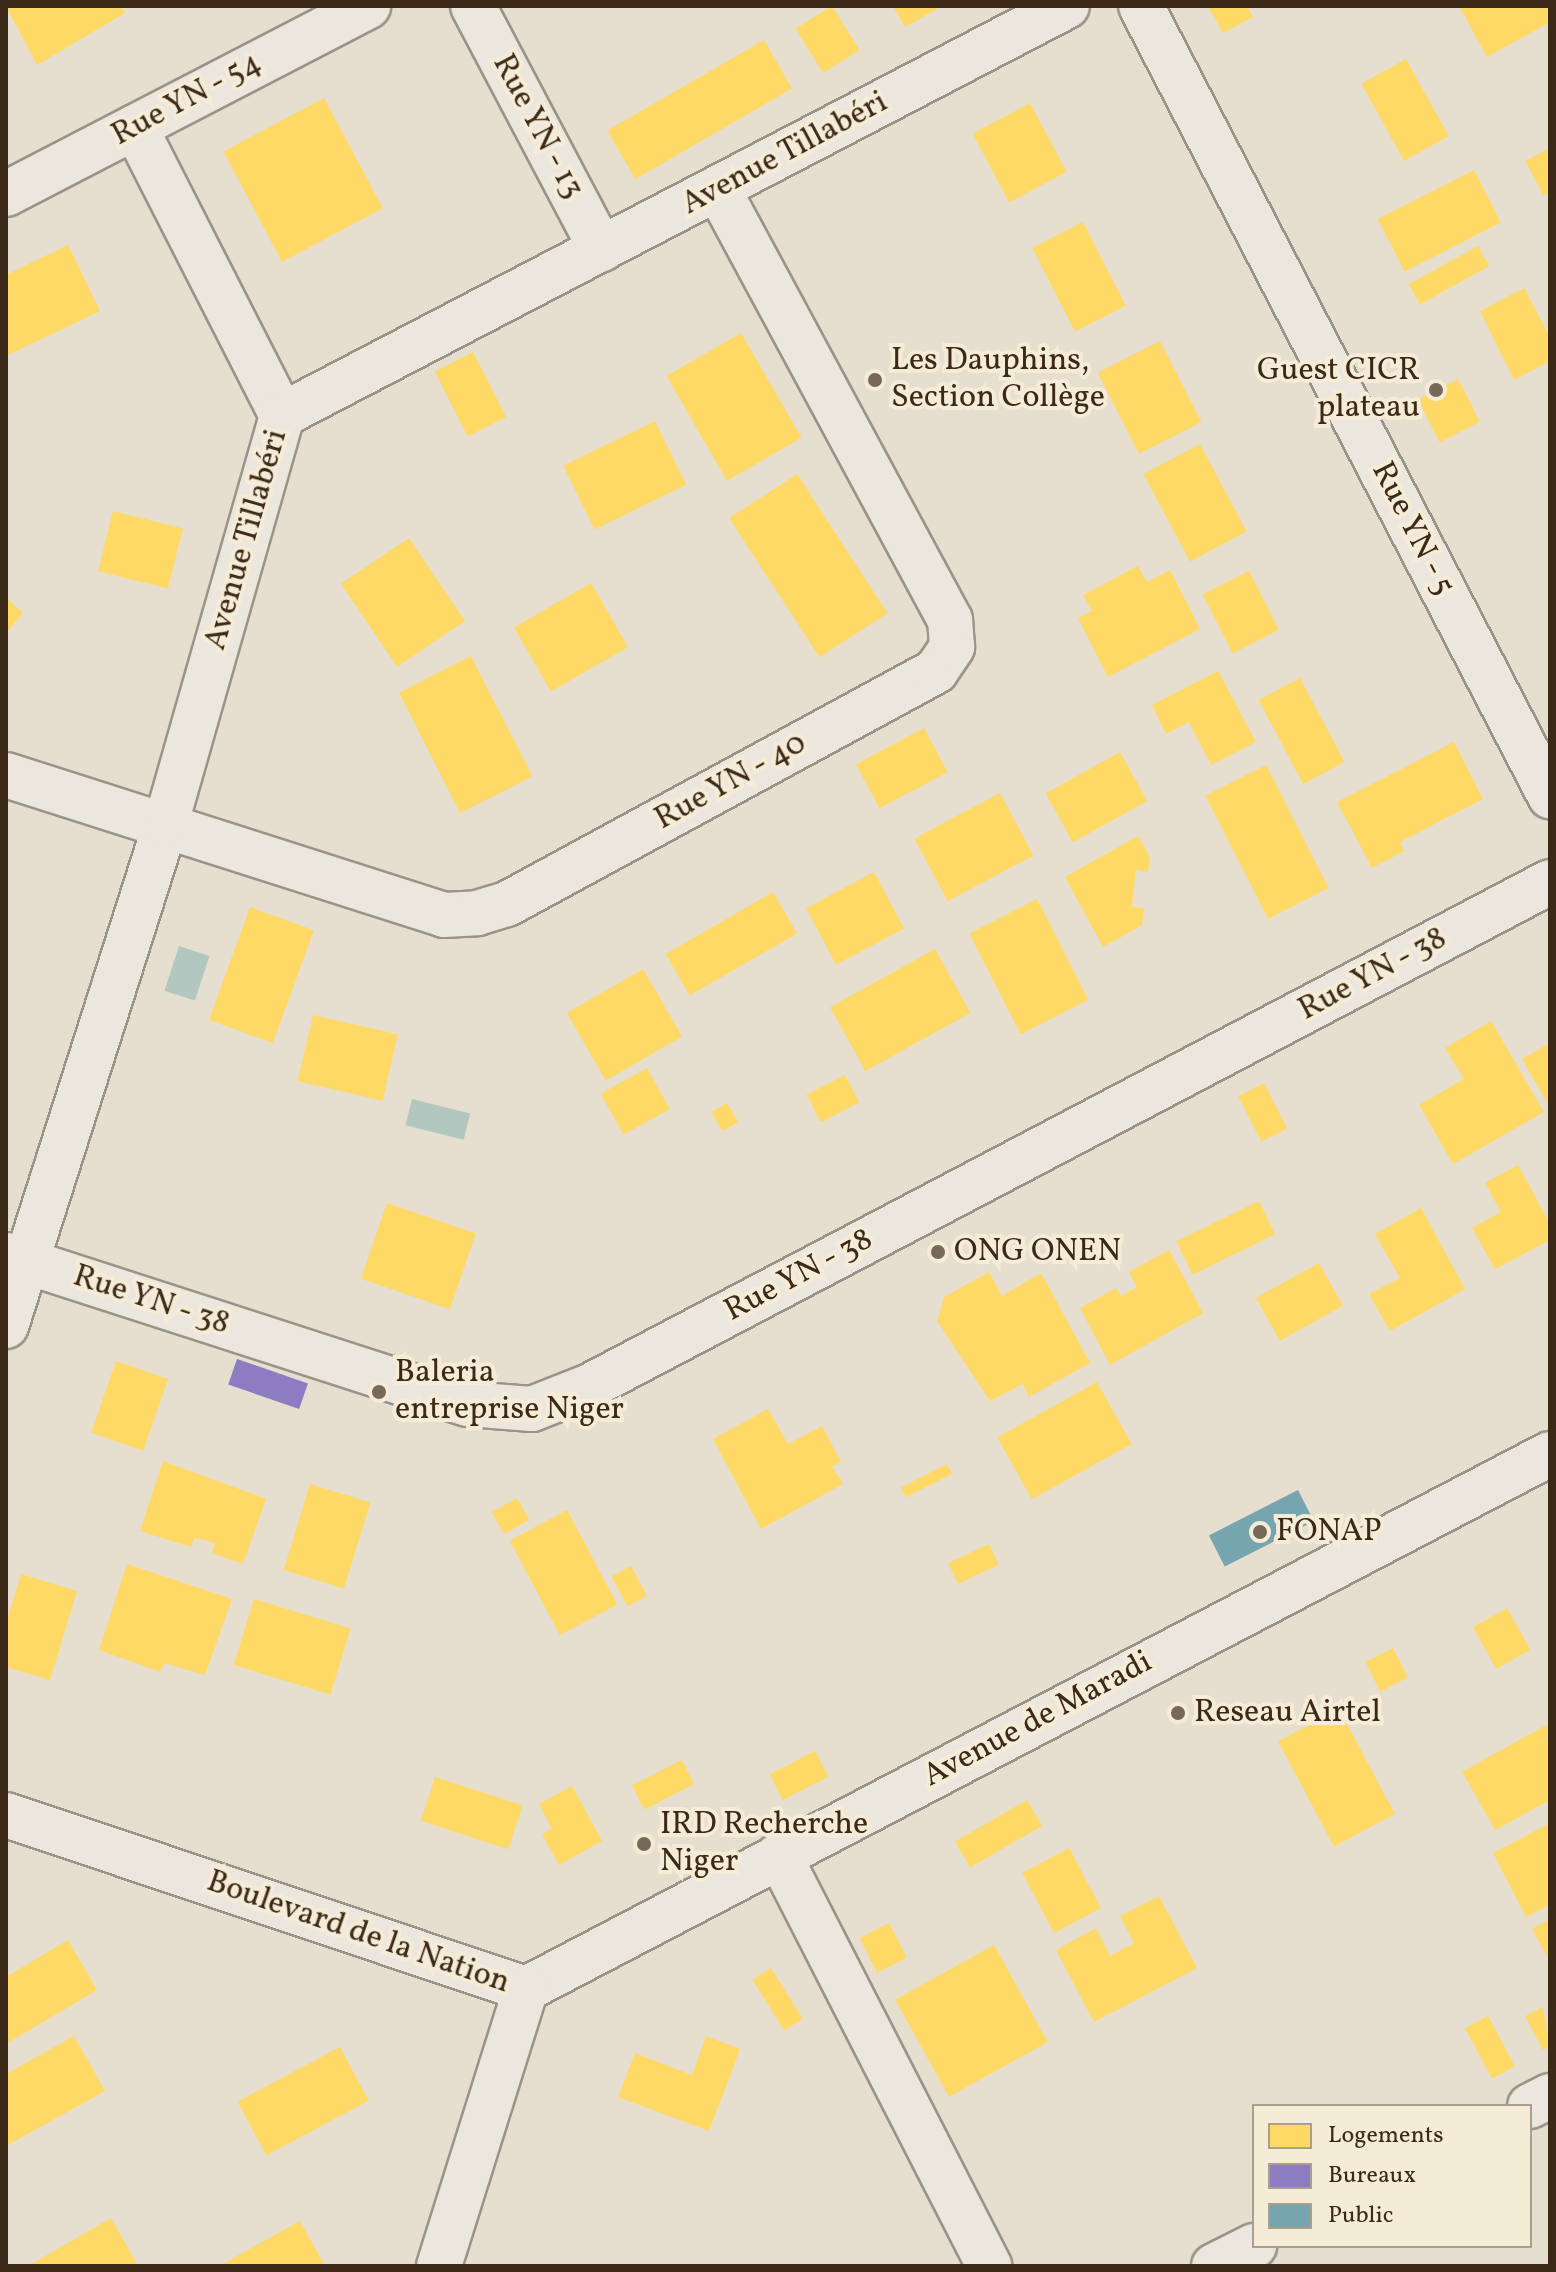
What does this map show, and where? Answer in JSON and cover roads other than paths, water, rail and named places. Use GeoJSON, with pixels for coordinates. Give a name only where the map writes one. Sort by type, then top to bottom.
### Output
{"type":"FeatureCollection","features":[{"type":"Feature","properties":{"kind":"street","name":"Rue YN - 54"},"geometry":{"type":"LineString","coordinates":[[6,194],[368,6]]}},
{"type":"Feature","properties":{"kind":"street","name":"Rue YN - 13"},"geometry":{"type":"LineString","coordinates":[[473,6],[601,249]]}},
{"type":"Feature","properties":{"kind":"street","name":"Avenue Tillabéri"},"geometry":{"type":"LineString","coordinates":[[6,1326],[16,1258],[166,823],[282,415],[1067,6]]}},
{"type":"Feature","properties":{"kind":"street","name":"Rue YN - 5"},"geometry":{"type":"LineString","coordinates":[[1141,6],[1550,796]]}},
{"type":"Feature","properties":{"kind":"street"},"geometry":{"type":"LineString","coordinates":[[135,127],[282,415]]}},
{"type":"Feature","properties":{"kind":"street","name":"Rue YN - 40"},"geometry":{"type":"LineString","coordinates":[[6,775],[166,823],[444,915],[477,913],[507,904],[936,671],[952,647],[950,620],[718,189]]}},
{"type":"Feature","properties":{"kind":"street","name":"Rue YN - 38"},"geometry":{"type":"LineString","coordinates":[[16,1258],[468,1404],[532,1409],[590,1386],[1550,882]]}},
{"type":"Feature","properties":{"kind":"street","name":"Avenue de Maradi"},"geometry":{"type":"LineString","coordinates":[[526,1989],[1550,1454]]}},
{"type":"Feature","properties":{"kind":"street","name":"Boulevard de la Nation"},"geometry":{"type":"LineString","coordinates":[[6,1815],[526,1989],[439,2266]]}},
{"type":"Feature","properties":{"kind":"street"},"geometry":{"type":"LineString","coordinates":[[779,1855],[989,2266]]}},
{"type":"Feature","properties":{"kind":"street"},"geometry":{"type":"LineString","coordinates":[[1532,2105],[1550,2096]]}},
{"type":"Feature","properties":{"kind":"street"},"geometry":{"type":"LineString","coordinates":[[1214,2266],[1252,2247]]}},
{"type":"Feature","properties":{"kind":"water"},"geometry":{"type":"Polygon","coordinates":[[[179,946],[209,956],[195,1001],[164,991],[179,946]]]}},
{"type":"Feature","properties":{"kind":"water"},"geometry":{"type":"Polygon","coordinates":[[[412,1099],[470,1114],[464,1140],[405,1125],[412,1099]]]}},
{"type":"Feature","properties":{"kind":"place","name":"Les Dauphins, Section Collège"},"geometry":{"type":"Point","coordinates":[875,380]}},
{"type":"Feature","properties":{"kind":"place","name":"Guest CICR plateau"},"geometry":{"type":"Point","coordinates":[1436,390]}},
{"type":"Feature","properties":{"kind":"place","name":"ONG ONEN"},"geometry":{"type":"Point","coordinates":[938,1252]}},
{"type":"Feature","properties":{"kind":"place","name":"Baleria entreprise Niger"},"geometry":{"type":"Point","coordinates":[379,1392]}},
{"type":"Feature","properties":{"kind":"place","name":"FONAP"},"geometry":{"type":"Point","coordinates":[1260,1532]}},
{"type":"Feature","properties":{"kind":"place","name":"Reseau Airtel"},"geometry":{"type":"Point","coordinates":[1178,1713]}},
{"type":"Feature","properties":{"kind":"place","name":"IRD Recherche Niger"},"geometry":{"type":"Point","coordinates":[644,1844]}}]}
